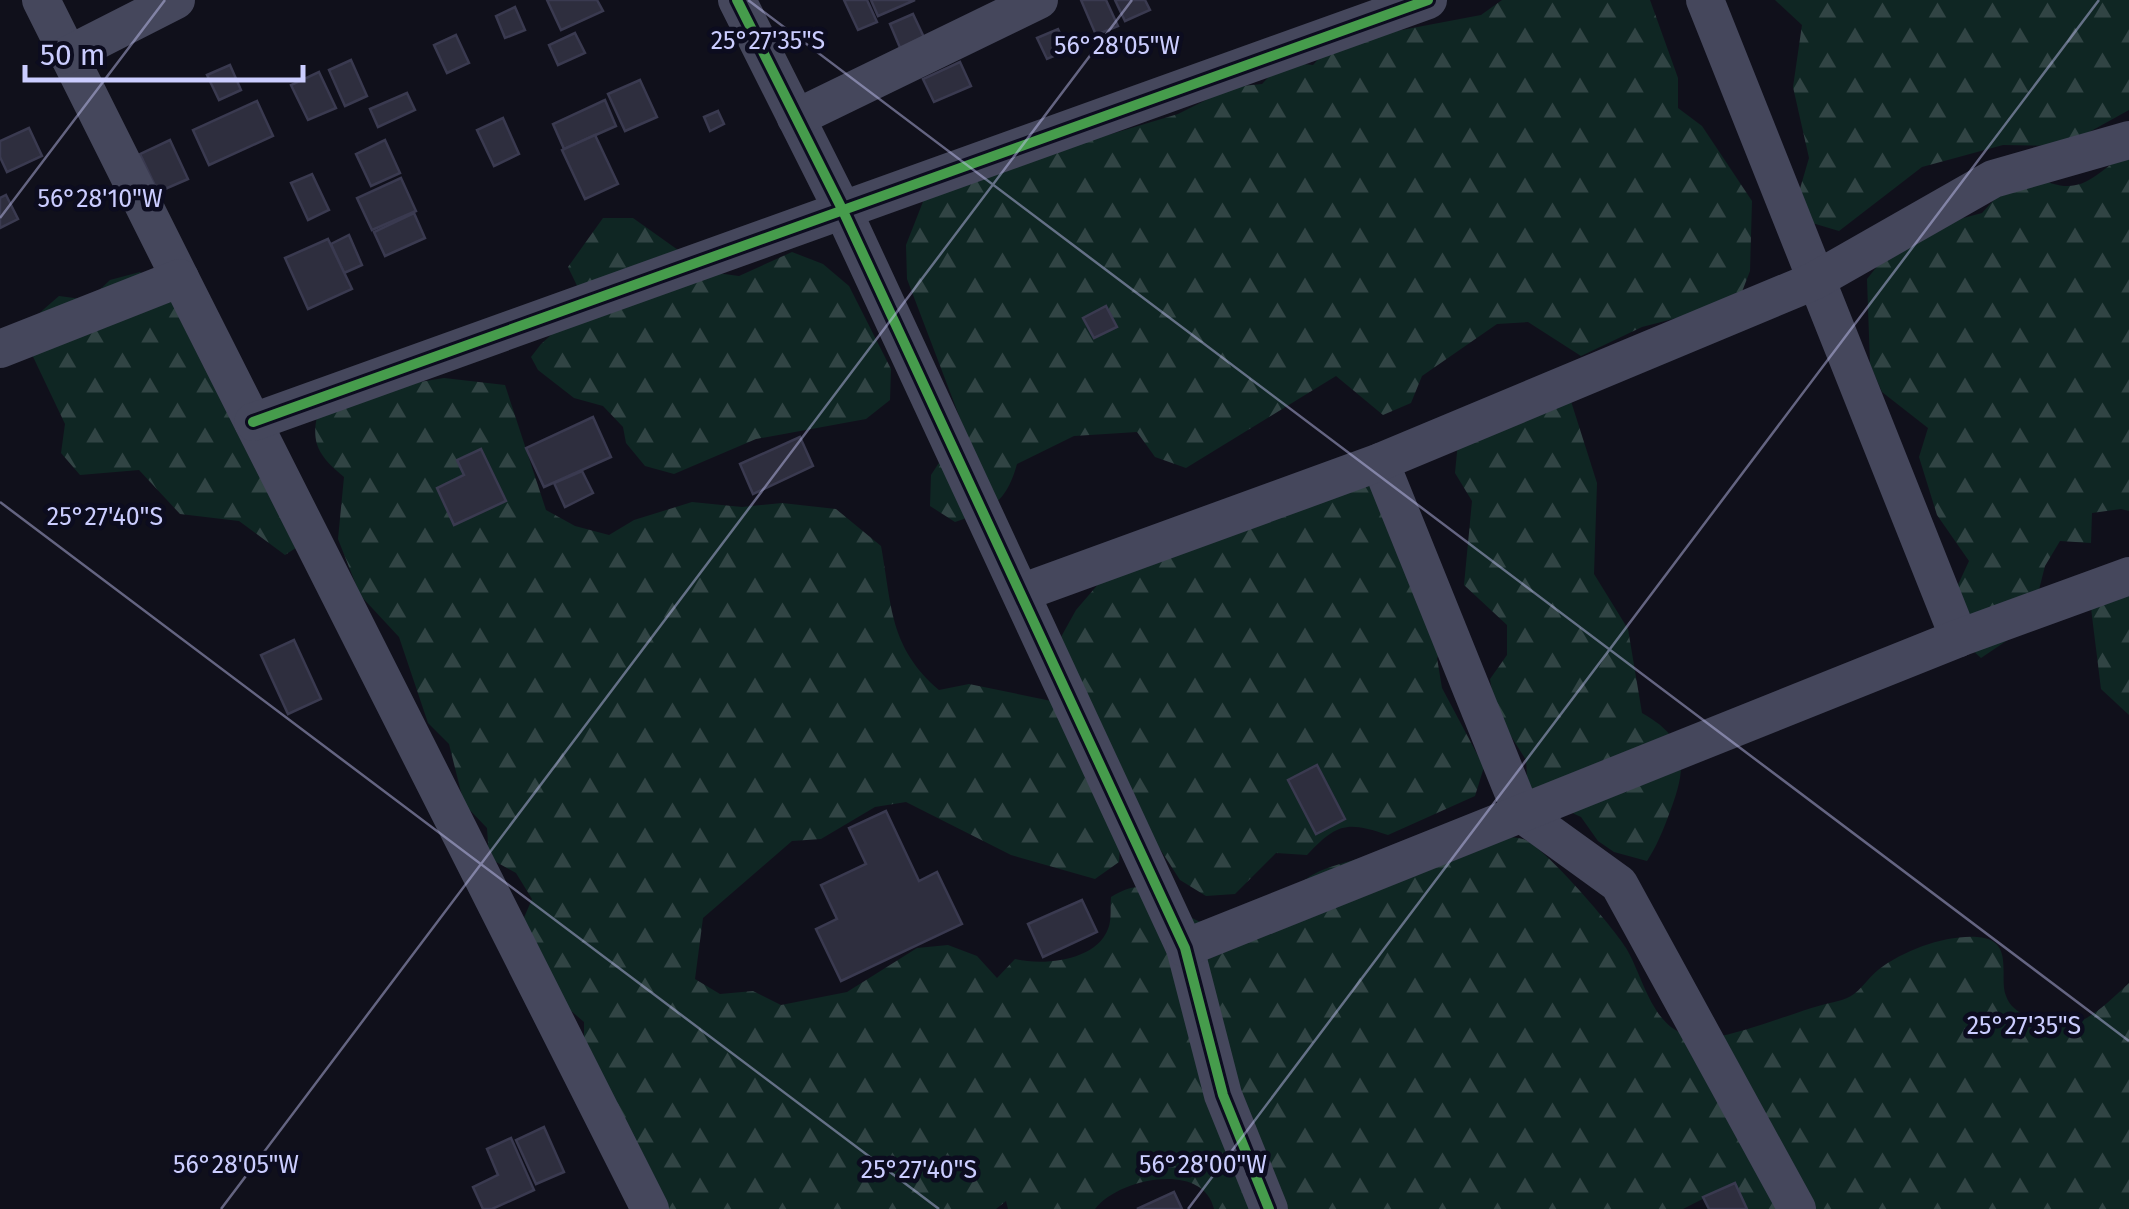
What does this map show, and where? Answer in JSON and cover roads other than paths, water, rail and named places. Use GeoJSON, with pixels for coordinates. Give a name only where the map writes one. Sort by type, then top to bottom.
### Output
{"type":"FeatureCollection","features":[{"type":"Feature","properties":{"kind":"street"},"geometry":{"type":"LineString","coordinates":[[41,0],[650,1209]]}},
{"type":"Feature","properties":{"kind":"street"},"geometry":{"type":"LineString","coordinates":[[68,55],[176,0]]}},
{"type":"Feature","properties":{"kind":"street"},"geometry":{"type":"LineString","coordinates":[[737,0],[842,210],[1185,948],[1223,1095],[1269,1209]]}},
{"type":"Feature","properties":{"kind":"street"},"geometry":{"type":"LineString","coordinates":[[796,118],[1039,0]]}},
{"type":"Feature","properties":{"kind":"street"},"geometry":{"type":"LineString","coordinates":[[253,422],[1428,0]]}},
{"type":"Feature","properties":{"kind":"street"},"geometry":{"type":"LineString","coordinates":[[1705,0],[1959,638]]}},
{"type":"Feature","properties":{"kind":"street"},"geometry":{"type":"LineString","coordinates":[[1022,593],[1380,462],[1814,281],[1993,179],[2129,140]]}},
{"type":"Feature","properties":{"kind":"street"},"geometry":{"type":"LineString","coordinates":[[0,349],[180,278]]}},
{"type":"Feature","properties":{"kind":"street"},"geometry":{"type":"LineString","coordinates":[[1380,462],[1522,814],[1619,884],[1797,1209]]}},
{"type":"Feature","properties":{"kind":"street"},"geometry":{"type":"LineString","coordinates":[[1185,948],[1959,638],[2129,576]]}}]}
